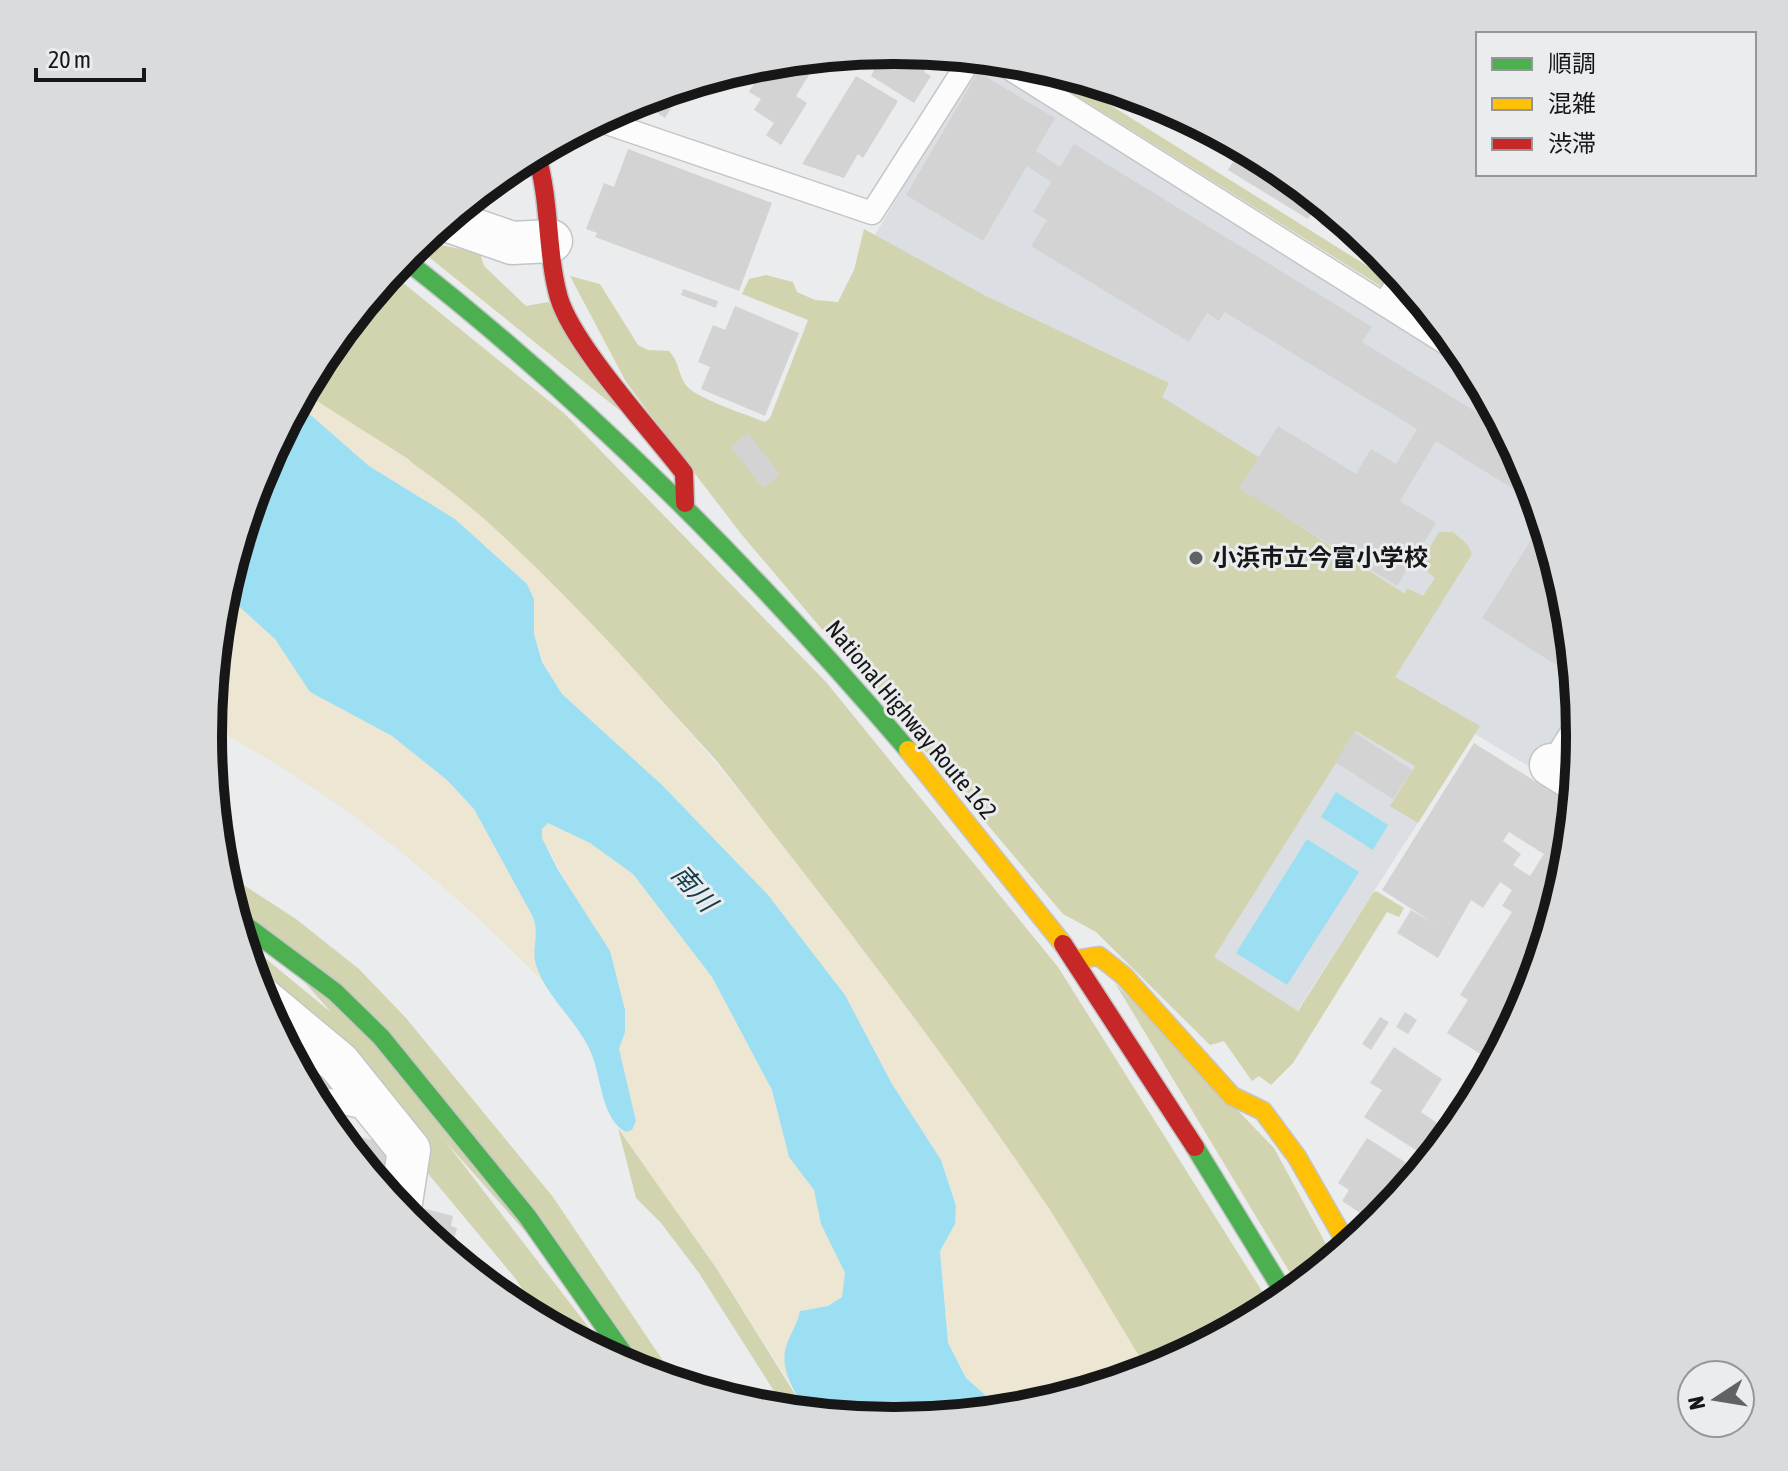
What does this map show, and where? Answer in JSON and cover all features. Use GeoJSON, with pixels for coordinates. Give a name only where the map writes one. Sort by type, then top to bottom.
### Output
{"type":"FeatureCollection","features":[{"type":"Feature","properties":{"kind":"main road"},"geometry":{"type":"LineString","coordinates":[[540,165],[559,298],[574,330],[684,473],[685,503]]}},
{"type":"Feature","properties":{"kind":"main road","name":"National Highway Route 162"},"geometry":{"type":"LineString","coordinates":[[414,267],[513,345],[685,503],[828,658],[905,747],[1074,960],[1279,1285]]}},
{"type":"Feature","properties":{"kind":"main road"},"geometry":{"type":"LineString","coordinates":[[251,930],[335,992],[381,1037],[527,1216],[620,1348]]}},
{"type":"Feature","properties":{"kind":"main road"},"geometry":{"type":"LineString","coordinates":[[1074,960],[1099,956],[1124,976],[1232,1096],[1263,1111],[1297,1157],[1342,1235]]}},
{"type":"Feature","properties":{"kind":"street"},"geometry":{"type":"LineString","coordinates":[[459,224],[512,243],[551,241]]}},
{"type":"Feature","properties":{"kind":"street"},"geometry":{"type":"LineString","coordinates":[[286,1019],[339,1063],[409,1150],[403,1192]]}},
{"type":"Feature","properties":{"kind":"lane"},"geometry":{"type":"LineString","coordinates":[[614,125],[872,213],[965,68]]}},
{"type":"Feature","properties":{"kind":"lane"},"geometry":{"type":"LineString","coordinates":[[1021,76],[1432,335]]}},
{"type":"Feature","properties":{"kind":"lane"},"geometry":{"type":"LineString","coordinates":[[1384,304],[1394,288]]}},
{"type":"Feature","properties":{"kind":"lane"},"geometry":{"type":"LineString","coordinates":[[331,1101],[377,1111]]}},
{"type":"Feature","properties":{"kind":"shaded area","name":"小浜市立今富小学校"},"geometry":{"type":"Polygon","coordinates":[[[972,70],[998,73],[1447,354],[1476,400],[1514,479],[1530,520],[1553,604],[1565,722],[1535,770],[1475,734],[1252,1081],[1224,1041],[1210,1045],[856,306],[875,235],[972,70]]]}},
{"type":"Feature","properties":{"kind":"green space"},"geometry":{"type":"Polygon","coordinates":[[[1059,85],[1094,95],[1383,276],[1387,280],[1382,287],[1059,85]]]}},
{"type":"Feature","properties":{"kind":"green space"},"geometry":{"type":"Polygon","coordinates":[[[864,229],[986,296],[1169,383],[1162,397],[1268,463],[1250,494],[1405,594],[1407,588],[1423,596],[1435,578],[1419,565],[1439,532],[1453,532],[1467,544],[1472,554],[1395,677],[1480,726],[1418,823],[1390,806],[1415,766],[1356,731],[1214,957],[1298,1011],[1373,893],[1376,891],[1404,908],[1399,917],[1387,912],[1293,1063],[1271,1085],[1259,1076],[1252,1081],[1224,1041],[1210,1045],[1096,932],[1063,914],[742,535],[626,382],[570,276],[600,284],[638,345],[648,350],[669,351],[690,389],[765,422],[770,418],[808,320],[742,294],[749,279],[766,275],[793,282],[797,292],[815,300],[838,302],[854,270],[864,229]]]}},
{"type":"Feature","properties":{"kind":"green space"},"geometry":{"type":"Polygon","coordinates":[[[437,244],[480,253],[484,266],[526,306],[548,302],[644,430],[426,255],[437,244]]]}},
{"type":"Feature","properties":{"kind":"green space"},"geometry":{"type":"Polygon","coordinates":[[[401,281],[565,414],[826,682],[1058,967],[1265,1295],[1191,1338],[1141,1360],[1050,1210],[972,1099],[851,934],[716,760],[620,655],[408,459],[313,399],[361,327],[401,281]]]}},
{"type":"Feature","properties":{"kind":"green space"},"geometry":{"type":"Polygon","coordinates":[[[239,882],[296,919],[359,969],[406,1018],[553,1197],[667,1367],[634,1355],[248,918],[239,882]]]}},
{"type":"Feature","properties":{"kind":"green space"},"geometry":{"type":"Polygon","coordinates":[[[259,953],[372,1046],[597,1338],[529,1299],[420,1164],[283,1012],[259,953]]]}},
{"type":"Feature","properties":{"kind":"green space"},"geometry":{"type":"Polygon","coordinates":[[[1115,983],[1274,1148],[1328,1248],[1292,1276],[1115,983]]]}},
{"type":"Feature","properties":{"kind":"green space"},"geometry":{"type":"Polygon","coordinates":[[[618,1128],[717,1269],[798,1400],[777,1396],[699,1273],[661,1223],[636,1198],[618,1128]]]}},
{"type":"Feature","properties":{"kind":"sand"},"geometry":{"type":"Polygon","coordinates":[[[313,399],[424,471],[491,525],[578,609],[700,744],[814,886],[964,1086],[1062,1229],[1141,1360],[1068,1384],[990,1400],[966,1378],[948,1343],[940,1250],[955,1224],[956,1205],[941,1160],[892,1084],[845,995],[768,895],[662,785],[562,694],[543,662],[534,634],[534,599],[527,584],[455,519],[369,466],[306,411],[313,399]]]}},
{"type":"Feature","properties":{"kind":"sand"},"geometry":{"type":"Polygon","coordinates":[[[235,603],[275,639],[310,692],[392,736],[447,780],[474,809],[533,917],[538,964],[544,983],[468,909],[387,841],[345,809],[222,733],[228,648],[235,603]]]}},
{"type":"Feature","properties":{"kind":"sand"},"geometry":{"type":"Polygon","coordinates":[[[548,823],[590,843],[633,874],[712,977],[772,1090],[789,1157],[814,1190],[821,1224],[845,1273],[842,1297],[828,1306],[800,1311],[784,1358],[790,1383],[717,1269],[618,1128],[626,1132],[619,1049],[625,1032],[609,951],[591,927],[542,838],[542,829],[548,823]]]}},
{"type":"Feature","properties":{"kind":"water","name":"南川"},"geometry":{"type":"Polygon","coordinates":[[[306,411],[369,466],[455,519],[527,584],[534,599],[534,634],[542,662],[562,694],[662,785],[768,895],[845,995],[892,1084],[941,1160],[956,1206],[955,1224],[940,1251],[948,1343],[966,1378],[990,1400],[894,1407],[799,1400],[785,1364],[786,1347],[800,1311],[828,1306],[842,1297],[845,1273],[821,1224],[814,1190],[789,1157],[772,1090],[712,977],[633,874],[590,843],[548,823],[542,829],[542,838],[558,870],[610,951],[625,1010],[625,1032],[619,1049],[636,1121],[632,1130],[626,1132],[618,1126],[607,1108],[586,1043],[541,977],[535,959],[533,917],[474,809],[447,780],[392,736],[310,692],[275,639],[235,603],[258,520],[306,411]]]}},
{"type":"Feature","properties":{"kind":"water"},"geometry":{"type":"Polygon","coordinates":[[[1336,792],[1388,825],[1373,850],[1321,817],[1336,792]]]}},
{"type":"Feature","properties":{"kind":"water"},"geometry":{"type":"Polygon","coordinates":[[[1307,839],[1359,872],[1287,985],[1236,953],[1307,839]]]}},
{"type":"Feature","properties":{"kind":"building"},"geometry":{"type":"Polygon","coordinates":[[[870,65],[928,65],[924,72],[931,76],[914,103],[871,76],[875,68],[870,65]]]}},
{"type":"Feature","properties":{"kind":"building"},"geometry":{"type":"Polygon","coordinates":[[[802,71],[809,75],[796,96],[807,103],[781,145],[766,135],[774,123],[754,110],[761,99],[749,92],[757,78],[802,71]]]}},
{"type":"Feature","properties":{"kind":"building"},"geometry":{"type":"Polygon","coordinates":[[[978,72],[1055,118],[1036,151],[1060,167],[1074,144],[1372,327],[1362,342],[1485,417],[1519,493],[1436,441],[1400,501],[1436,523],[1397,586],[1239,488],[1278,426],[1356,474],[1371,449],[1396,464],[1417,429],[1225,312],[1219,321],[1207,313],[1189,342],[1031,246],[1047,220],[1033,212],[1051,182],[1027,166],[983,241],[906,195],[978,72]]]}},
{"type":"Feature","properties":{"kind":"building"},"geometry":{"type":"Polygon","coordinates":[[[856,76],[898,101],[863,158],[858,154],[844,178],[802,164],[856,76]]]}},
{"type":"Feature","properties":{"kind":"building"},"geometry":{"type":"Polygon","coordinates":[[[675,101],[665,118],[652,110],[675,101]]]}},
{"type":"Feature","properties":{"kind":"building"},"geometry":{"type":"Polygon","coordinates":[[[628,149],[772,203],[739,291],[595,237],[597,233],[586,229],[604,183],[614,187],[628,149]]]}},
{"type":"Feature","properties":{"kind":"building"},"geometry":{"type":"Polygon","coordinates":[[[1236,158],[1313,211],[1308,219],[1228,170],[1236,158]]]}},
{"type":"Feature","properties":{"kind":"building"},"geometry":{"type":"Polygon","coordinates":[[[1323,219],[1345,238],[1320,224],[1323,219]]]}},
{"type":"Feature","properties":{"kind":"building"},"geometry":{"type":"Polygon","coordinates":[[[683,289],[718,301],[716,308],[681,295],[683,289]]]}},
{"type":"Feature","properties":{"kind":"building"},"geometry":{"type":"Polygon","coordinates":[[[735,306],[799,333],[765,416],[701,389],[710,367],[698,362],[713,325],[725,330],[735,306]]]}},
{"type":"Feature","properties":{"kind":"building"},"geometry":{"type":"Polygon","coordinates":[[[748,433],[780,475],[763,488],[731,447],[748,433]]]}},
{"type":"Feature","properties":{"kind":"building"},"geometry":{"type":"Polygon","coordinates":[[[1535,535],[1553,604],[1562,668],[1482,618],[1535,535]]]}},
{"type":"Feature","properties":{"kind":"building"},"geometry":{"type":"Polygon","coordinates":[[[1354,732],[1412,770],[1393,799],[1335,762],[1354,732]]]}},
{"type":"Feature","properties":{"kind":"building"},"geometry":{"type":"Polygon","coordinates":[[[1474,743],[1562,798],[1553,867],[1543,909],[1514,992],[1484,1056],[1447,1033],[1468,1000],[1460,995],[1512,912],[1502,906],[1512,890],[1500,882],[1483,908],[1471,900],[1438,958],[1397,933],[1411,910],[1435,924],[1382,890],[1474,743]],[[1509,832],[1503,841],[1521,854],[1513,865],[1530,876],[1544,854],[1509,832]]]}},
{"type":"Feature","properties":{"kind":"building"},"geometry":{"type":"Polygon","coordinates":[[[1405,1012],[1417,1020],[1408,1034],[1396,1027],[1405,1012]]]}},
{"type":"Feature","properties":{"kind":"building"},"geometry":{"type":"Polygon","coordinates":[[[1380,1017],[1389,1022],[1371,1050],[1362,1044],[1380,1017]]]}},
{"type":"Feature","properties":{"kind":"building"},"geometry":{"type":"Polygon","coordinates":[[[1394,1047],[1442,1079],[1421,1112],[1440,1125],[1420,1153],[1364,1117],[1382,1090],[1370,1083],[1394,1047]]]}},
{"type":"Feature","properties":{"kind":"building"},"geometry":{"type":"Polygon","coordinates":[[[312,1071],[330,1086],[325,1092],[312,1071]]]}},
{"type":"Feature","properties":{"kind":"building"},"geometry":{"type":"Polygon","coordinates":[[[355,1136],[386,1143],[393,1152],[388,1177],[355,1136]]]}},
{"type":"Feature","properties":{"kind":"building"},"geometry":{"type":"Polygon","coordinates":[[[1367,1138],[1410,1165],[1363,1215],[1342,1201],[1349,1190],[1338,1183],[1367,1138]]]}},
{"type":"Feature","properties":{"kind":"building"},"geometry":{"type":"Polygon","coordinates":[[[418,1208],[453,1216],[451,1226],[457,1228],[453,1242],[451,1240],[418,1208]]]}},
{"type":"Feature","properties":{"kind":"traffic: fast"},"geometry":{"type":"LineString","coordinates":[[414,267],[539,371],[668,491],[790,618],[908,750]]}},
{"type":"Feature","properties":{"kind":"traffic: fast"},"geometry":{"type":"LineString","coordinates":[[251,930],[335,992],[381,1037],[527,1216],[620,1348]]}},
{"type":"Feature","properties":{"kind":"traffic: fast"},"geometry":{"type":"LineString","coordinates":[[1195,1147],[1279,1285]]}},
{"type":"Feature","properties":{"kind":"traffic: slow"},"geometry":{"type":"LineString","coordinates":[[908,750],[1063,944]]}},
{"type":"Feature","properties":{"kind":"traffic: slow"},"geometry":{"type":"LineString","coordinates":[[1074,960],[1099,956],[1124,976],[1232,1096],[1263,1111],[1297,1157],[1342,1235]]}},
{"type":"Feature","properties":{"kind":"traffic: jam"},"geometry":{"type":"LineString","coordinates":[[539,166],[555,281],[567,317],[596,363],[684,473],[685,503]]}},
{"type":"Feature","properties":{"kind":"traffic: jam"},"geometry":{"type":"LineString","coordinates":[[1063,944],[1195,1147]]}},
{"type":"Feature","properties":{"kind":"place","name":"小浜市立今富小学校"},"geometry":{"type":"Point","coordinates":[1196,558]}}]}
